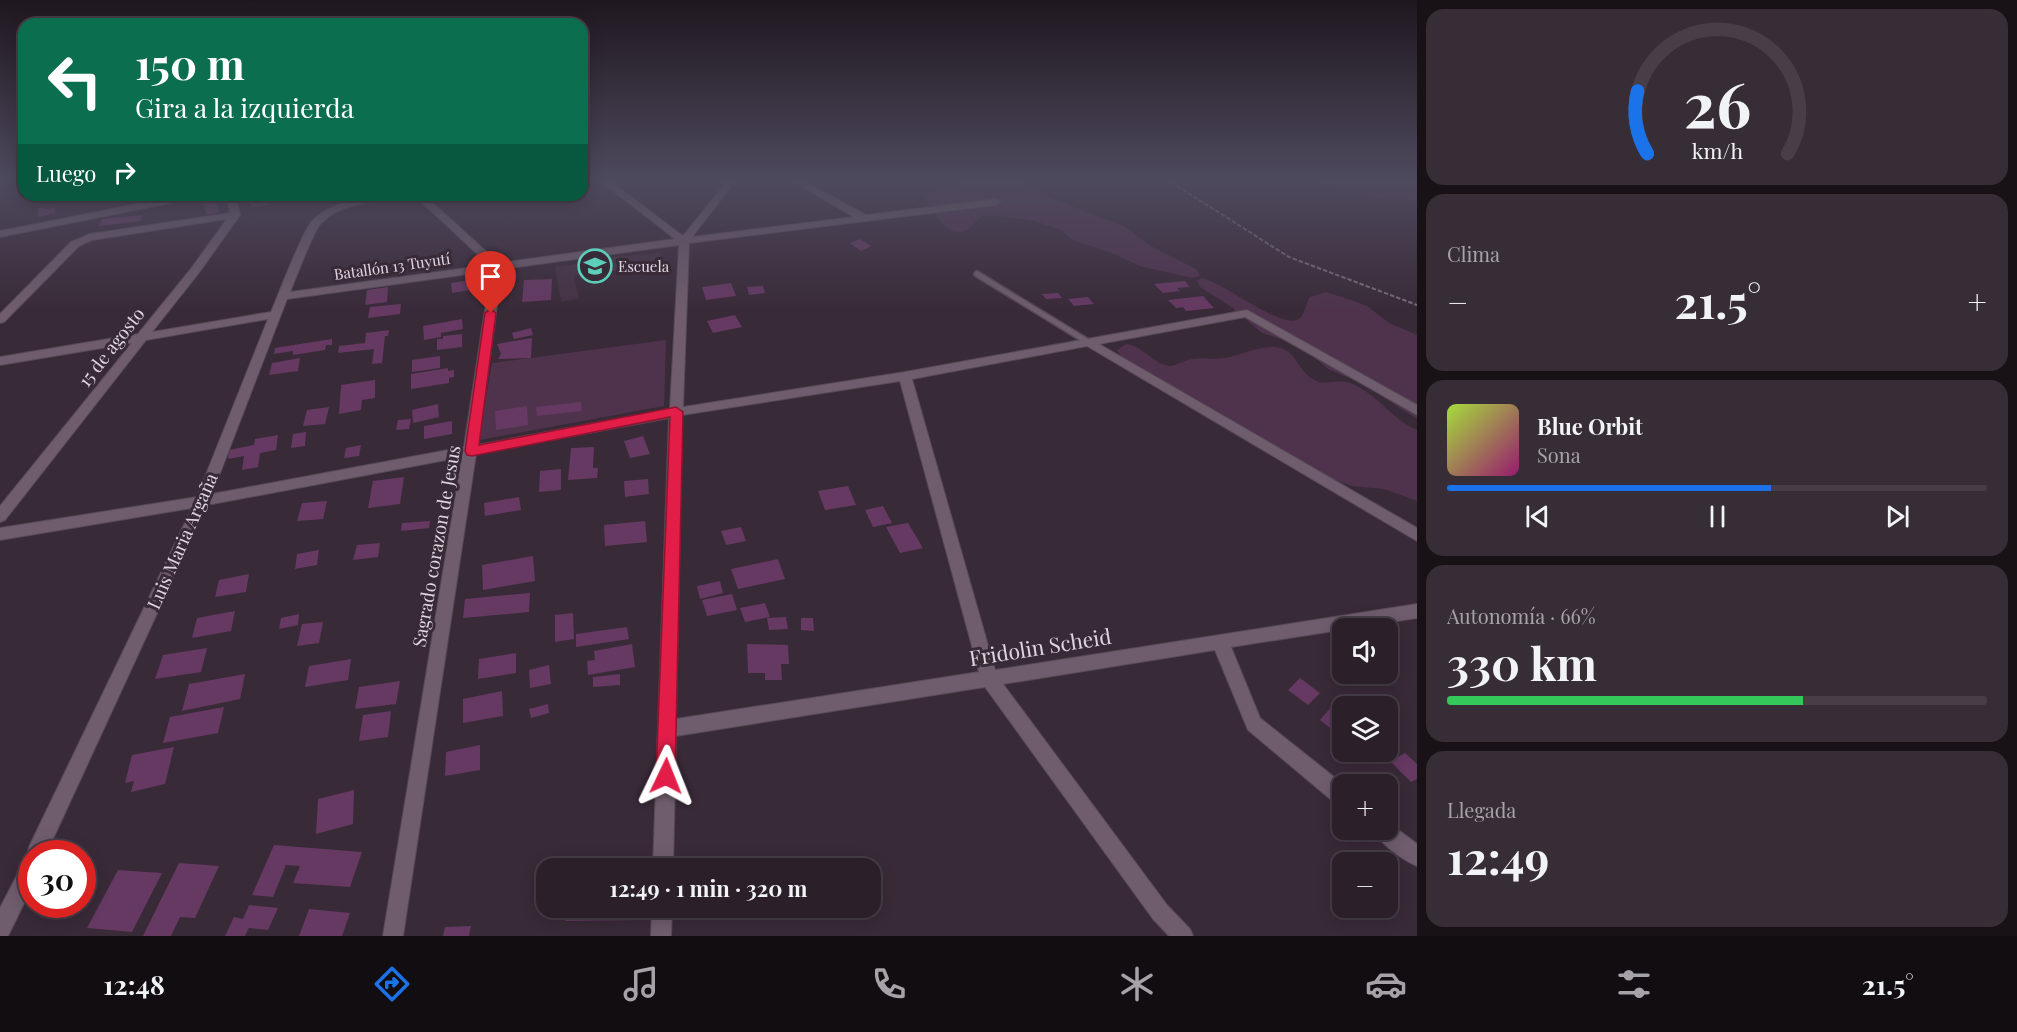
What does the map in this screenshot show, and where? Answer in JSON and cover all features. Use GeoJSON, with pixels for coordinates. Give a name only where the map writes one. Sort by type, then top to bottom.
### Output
{"type":"FeatureCollection","features":[{"type":"Feature","properties":{"kind":"street"},"geometry":{"type":"LineString","coordinates":[[0,234],[57,223]]}},
{"type":"Feature","properties":{"kind":"street"},"geometry":{"type":"LineString","coordinates":[[0,320],[75,244],[90,237],[184,223]]}},
{"type":"Feature","properties":{"kind":"street","name":"15 de agosto"},"geometry":{"type":"LineString","coordinates":[[0,516],[194,272],[229,223]]}},
{"type":"Feature","properties":{"kind":"street","name":"Luis Maria Argaña"},"geometry":{"type":"LineString","coordinates":[[43,840],[202,501],[275,315],[315,223]]}},
{"type":"Feature","properties":{"kind":"street"},"geometry":{"type":"LineString","coordinates":[[448,223],[497,267]]}},
{"type":"Feature","properties":{"kind":"street"},"geometry":{"type":"LineString","coordinates":[[660,223],[684,241]]}},
{"type":"Feature","properties":{"kind":"street"},"geometry":{"type":"LineString","coordinates":[[663,858],[676,412],[684,241],[699,223]]}},
{"type":"Feature","properties":{"kind":"street","name":"Batallón 13 Tuyutí"},"geometry":{"type":"LineString","coordinates":[[283,296],[835,223]]}},
{"type":"Feature","properties":{"kind":"street","name":"Sagrado corazon de Jesus"},"geometry":{"type":"LineString","coordinates":[[393,936],[447,592],[472,451],[497,267]]}},
{"type":"Feature","properties":{"kind":"street"},"geometry":{"type":"LineString","coordinates":[[0,534],[202,501],[676,412],[906,376],[1247,313],[1417,411]]}},
{"type":"Feature","properties":{"kind":"street"},"geometry":{"type":"LineString","coordinates":[[0,361],[275,315]]}},
{"type":"Feature","properties":{"kind":"street"},"geometry":{"type":"LineString","coordinates":[[1088,342],[1417,535]]}},
{"type":"Feature","properties":{"kind":"street"},"geometry":{"type":"LineString","coordinates":[[906,376],[989,679],[1160,912],[1183,936]]}},
{"type":"Feature","properties":{"kind":"street","name":"Fridolin Scheid"},"geometry":{"type":"LineString","coordinates":[[667,729],[1417,611]]}},
{"type":"Feature","properties":{"kind":"street"},"geometry":{"type":"LineString","coordinates":[[1220,641],[1254,724],[1332,788]]}},
{"type":"Feature","properties":{"kind":"street"},"geometry":{"type":"LineString","coordinates":[[1397,840],[1417,856]]}},
{"type":"Feature","properties":{"kind":"street"},"geometry":{"type":"LineString","coordinates":[[0,931],[18,893]]}},
{"type":"Feature","properties":{"kind":"street"},"geometry":{"type":"LineString","coordinates":[[661,936],[662,918]]}},
{"type":"Feature","properties":{"kind":"lane"},"geometry":{"type":"LineString","coordinates":[[977,274],[1088,342]]}},
{"type":"Feature","properties":{"kind":"path"},"geometry":{"type":"LineString","coordinates":[[1235,223],[1289,257],[1417,305]]}},
{"type":"Feature","properties":{"kind":"shaded area"},"geometry":{"type":"Polygon","coordinates":[[[942,223],[974,223],[967,230],[957,232],[942,223]]]}},
{"type":"Feature","properties":{"kind":"shaded area"},"geometry":{"type":"Polygon","coordinates":[[[1040,223],[1114,223],[1125,227],[1151,246],[1196,269],[1200,276],[1192,278],[1140,266],[1112,253],[1073,240],[1061,230],[1040,223]]]}},
{"type":"Feature","properties":{"kind":"shaded area"},"geometry":{"type":"Polygon","coordinates":[[[660,253],[664,264],[574,276],[579,299],[561,302],[555,267],[606,260],[606,258],[660,253]]]}},
{"type":"Feature","properties":{"kind":"shaded area"},"geometry":{"type":"Polygon","coordinates":[[[1201,278],[1223,287],[1267,312],[1292,321],[1300,318],[1310,297],[1326,292],[1367,306],[1389,323],[1417,335],[1417,419],[1363,384],[1328,369],[1302,346],[1262,333],[1230,306],[1200,287],[1197,281],[1201,278]]]}},
{"type":"Feature","properties":{"kind":"shaded area"},"geometry":{"type":"Polygon","coordinates":[[[666,340],[664,406],[479,440],[492,363],[666,340]]]}},
{"type":"Feature","properties":{"kind":"shaded area"},"geometry":{"type":"Polygon","coordinates":[[[1126,344],[1138,348],[1159,363],[1171,366],[1187,360],[1225,358],[1262,348],[1277,347],[1287,351],[1307,375],[1316,381],[1345,382],[1360,387],[1400,420],[1417,430],[1417,501],[1384,489],[1352,486],[1333,479],[1281,452],[1218,412],[1126,363],[1117,350],[1126,344]]]}},
{"type":"Feature","properties":{"kind":"building"},"geometry":{"type":"Polygon","coordinates":[[[100,223],[126,223],[99,226],[100,223]]]}},
{"type":"Feature","properties":{"kind":"building"},"geometry":{"type":"Polygon","coordinates":[[[860,239],[871,246],[861,251],[850,243],[860,239]]]}},
{"type":"Feature","properties":{"kind":"building"},"geometry":{"type":"Polygon","coordinates":[[[478,279],[480,288],[452,293],[451,283],[478,279]]]}},
{"type":"Feature","properties":{"kind":"building"},"geometry":{"type":"Polygon","coordinates":[[[552,279],[551,300],[522,302],[524,280],[552,279]]]}},
{"type":"Feature","properties":{"kind":"building"},"geometry":{"type":"Polygon","coordinates":[[[1185,281],[1190,287],[1177,288],[1180,291],[1163,293],[1154,284],[1185,281]]]}},
{"type":"Feature","properties":{"kind":"building"},"geometry":{"type":"Polygon","coordinates":[[[731,283],[736,296],[706,300],[702,287],[731,283]]]}},
{"type":"Feature","properties":{"kind":"building"},"geometry":{"type":"Polygon","coordinates":[[[763,286],[765,293],[749,295],[747,287],[763,286]]]}},
{"type":"Feature","properties":{"kind":"building"},"geometry":{"type":"Polygon","coordinates":[[[388,287],[387,302],[365,305],[367,290],[388,287]]]}},
{"type":"Feature","properties":{"kind":"building"},"geometry":{"type":"Polygon","coordinates":[[[1058,293],[1062,298],[1046,299],[1042,294],[1058,293]]]}},
{"type":"Feature","properties":{"kind":"building"},"geometry":{"type":"Polygon","coordinates":[[[1203,296],[1214,308],[1186,311],[1183,307],[1176,308],[1168,300],[1203,296]]]}},
{"type":"Feature","properties":{"kind":"building"},"geometry":{"type":"Polygon","coordinates":[[[1088,297],[1094,304],[1074,306],[1068,299],[1088,297]]]}},
{"type":"Feature","properties":{"kind":"building"},"geometry":{"type":"Polygon","coordinates":[[[401,304],[400,314],[368,318],[370,307],[401,304]]]}},
{"type":"Feature","properties":{"kind":"building"},"geometry":{"type":"Polygon","coordinates":[[[735,315],[742,327],[713,333],[707,321],[735,315]]]}},
{"type":"Feature","properties":{"kind":"building"},"geometry":{"type":"Polygon","coordinates":[[[462,319],[463,329],[441,333],[441,337],[424,340],[423,326],[462,319]]]}},
{"type":"Feature","properties":{"kind":"building"},"geometry":{"type":"Polygon","coordinates":[[[531,328],[533,335],[514,339],[512,333],[531,328]]]}},
{"type":"Feature","properties":{"kind":"building"},"geometry":{"type":"Polygon","coordinates":[[[389,330],[388,336],[385,336],[382,363],[372,364],[374,349],[338,353],[339,346],[365,343],[366,333],[389,330]]]}},
{"type":"Feature","properties":{"kind":"building"},"geometry":{"type":"Polygon","coordinates":[[[462,334],[462,347],[437,350],[437,339],[462,334]]]}},
{"type":"Feature","properties":{"kind":"building"},"geometry":{"type":"Polygon","coordinates":[[[532,338],[531,358],[498,359],[501,354],[497,344],[532,338]]]}},
{"type":"Feature","properties":{"kind":"building"},"geometry":{"type":"Polygon","coordinates":[[[332,339],[332,345],[326,345],[325,350],[293,355],[293,351],[274,354],[275,348],[332,339]]]}},
{"type":"Feature","properties":{"kind":"building"},"geometry":{"type":"Polygon","coordinates":[[[440,356],[440,368],[412,372],[412,360],[440,356]]]}},
{"type":"Feature","properties":{"kind":"building"},"geometry":{"type":"Polygon","coordinates":[[[300,358],[298,371],[269,375],[272,363],[300,358]]]}},
{"type":"Feature","properties":{"kind":"building"},"geometry":{"type":"Polygon","coordinates":[[[448,368],[448,371],[454,370],[454,377],[449,378],[449,383],[411,389],[411,374],[448,368]]]}},
{"type":"Feature","properties":{"kind":"building"},"geometry":{"type":"Polygon","coordinates":[[[375,380],[375,398],[362,400],[361,410],[339,414],[341,385],[375,380]]]}},
{"type":"Feature","properties":{"kind":"building"},"geometry":{"type":"Polygon","coordinates":[[[581,402],[582,411],[537,416],[536,407],[581,402]]]}},
{"type":"Feature","properties":{"kind":"building"},"geometry":{"type":"Polygon","coordinates":[[[438,404],[439,417],[413,423],[412,410],[438,404]]]}},
{"type":"Feature","properties":{"kind":"building"},"geometry":{"type":"Polygon","coordinates":[[[527,406],[528,425],[496,430],[495,411],[527,406]]]}},
{"type":"Feature","properties":{"kind":"building"},"geometry":{"type":"Polygon","coordinates":[[[329,407],[325,424],[303,426],[307,410],[329,407]]]}},
{"type":"Feature","properties":{"kind":"building"},"geometry":{"type":"Polygon","coordinates":[[[411,419],[409,429],[396,430],[398,420],[411,419]]]}},
{"type":"Feature","properties":{"kind":"building"},"geometry":{"type":"Polygon","coordinates":[[[452,421],[452,434],[424,439],[424,426],[452,421]]]}},
{"type":"Feature","properties":{"kind":"building"},"geometry":{"type":"Polygon","coordinates":[[[306,432],[305,446],[291,448],[293,434],[306,432]]]}},
{"type":"Feature","properties":{"kind":"building"},"geometry":{"type":"Polygon","coordinates":[[[278,435],[276,450],[260,453],[258,467],[242,470],[244,456],[228,459],[229,450],[254,445],[255,439],[278,435]]]}},
{"type":"Feature","properties":{"kind":"building"},"geometry":{"type":"Polygon","coordinates":[[[643,436],[650,454],[630,458],[624,441],[643,436]]]}},
{"type":"Feature","properties":{"kind":"building"},"geometry":{"type":"Polygon","coordinates":[[[361,445],[359,456],[344,458],[346,448],[361,445]]]}},
{"type":"Feature","properties":{"kind":"building"},"geometry":{"type":"Polygon","coordinates":[[[594,447],[593,468],[598,468],[597,478],[568,480],[571,448],[594,447]]]}},
{"type":"Feature","properties":{"kind":"building"},"geometry":{"type":"Polygon","coordinates":[[[561,469],[561,490],[539,492],[540,471],[561,469]]]}},
{"type":"Feature","properties":{"kind":"building"},"geometry":{"type":"Polygon","coordinates":[[[404,477],[400,504],[368,508],[373,481],[404,477]]]}},
{"type":"Feature","properties":{"kind":"building"},"geometry":{"type":"Polygon","coordinates":[[[648,479],[649,494],[625,497],[624,481],[648,479]]]}},
{"type":"Feature","properties":{"kind":"building"},"geometry":{"type":"Polygon","coordinates":[[[848,486],[856,505],[825,510],[818,491],[848,486]]]}},
{"type":"Feature","properties":{"kind":"building"},"geometry":{"type":"Polygon","coordinates":[[[519,497],[521,510],[485,516],[484,503],[519,497]]]}},
{"type":"Feature","properties":{"kind":"building"},"geometry":{"type":"Polygon","coordinates":[[[327,501],[323,519],[297,521],[302,503],[327,501]]]}},
{"type":"Feature","properties":{"kind":"building"},"geometry":{"type":"Polygon","coordinates":[[[883,506],[892,523],[873,527],[865,510],[883,506]]]}},
{"type":"Feature","properties":{"kind":"building"},"geometry":{"type":"Polygon","coordinates":[[[430,521],[429,528],[401,531],[402,523],[430,521]]]}},
{"type":"Feature","properties":{"kind":"building"},"geometry":{"type":"Polygon","coordinates":[[[645,521],[647,542],[605,546],[604,525],[645,521]]]}},
{"type":"Feature","properties":{"kind":"building"},"geometry":{"type":"Polygon","coordinates":[[[908,523],[923,548],[900,553],[886,527],[908,523]]]}},
{"type":"Feature","properties":{"kind":"building"},"geometry":{"type":"Polygon","coordinates":[[[741,527],[746,541],[726,545],[721,531],[741,527]]]}},
{"type":"Feature","properties":{"kind":"building"},"geometry":{"type":"Polygon","coordinates":[[[380,543],[378,557],[353,560],[357,545],[380,543]]]}},
{"type":"Feature","properties":{"kind":"building"},"geometry":{"type":"Polygon","coordinates":[[[319,550],[317,565],[295,569],[297,554],[319,550]]]}},
{"type":"Feature","properties":{"kind":"building"},"geometry":{"type":"Polygon","coordinates":[[[533,556],[535,581],[483,590],[482,565],[533,556]]]}},
{"type":"Feature","properties":{"kind":"building"},"geometry":{"type":"Polygon","coordinates":[[[778,559],[785,579],[738,589],[731,569],[778,559]]]}},
{"type":"Feature","properties":{"kind":"building"},"geometry":{"type":"Polygon","coordinates":[[[249,574],[246,592],[215,597],[219,580],[249,574]]]}},
{"type":"Feature","properties":{"kind":"building"},"geometry":{"type":"Polygon","coordinates":[[[720,581],[723,593],[700,599],[697,586],[720,581]]]}},
{"type":"Feature","properties":{"kind":"building"},"geometry":{"type":"Polygon","coordinates":[[[530,593],[529,612],[463,618],[465,599],[530,593]]]}},
{"type":"Feature","properties":{"kind":"building"},"geometry":{"type":"Polygon","coordinates":[[[732,594],[737,610],[707,616],[702,600],[732,594]]]}},
{"type":"Feature","properties":{"kind":"building"},"geometry":{"type":"Polygon","coordinates":[[[765,603],[770,617],[745,622],[740,608],[765,603]]]}},
{"type":"Feature","properties":{"kind":"building"},"geometry":{"type":"Polygon","coordinates":[[[235,611],[231,631],[192,638],[197,618],[235,611]]]}},
{"type":"Feature","properties":{"kind":"building"},"geometry":{"type":"Polygon","coordinates":[[[573,613],[574,639],[555,642],[555,615],[573,613]]]}},
{"type":"Feature","properties":{"kind":"building"},"geometry":{"type":"Polygon","coordinates":[[[299,614],[298,625],[279,629],[281,618],[299,614]]]}},
{"type":"Feature","properties":{"kind":"building"},"geometry":{"type":"Polygon","coordinates":[[[786,617],[788,629],[769,630],[767,618],[786,617]]]}},
{"type":"Feature","properties":{"kind":"building"},"geometry":{"type":"Polygon","coordinates":[[[801,618],[813,618],[814,631],[801,630],[801,618]]]}},
{"type":"Feature","properties":{"kind":"building"},"geometry":{"type":"Polygon","coordinates":[[[323,622],[319,643],[297,646],[302,624],[323,622]]]}},
{"type":"Feature","properties":{"kind":"building"},"geometry":{"type":"Polygon","coordinates":[[[627,627],[629,639],[576,647],[576,634],[627,627]]]}},
{"type":"Feature","properties":{"kind":"building"},"geometry":{"type":"Polygon","coordinates":[[[632,644],[635,667],[588,675],[587,661],[595,660],[594,651],[632,644]]]}},
{"type":"Feature","properties":{"kind":"building"},"geometry":{"type":"Polygon","coordinates":[[[747,644],[788,645],[789,664],[781,664],[782,680],[765,680],[765,673],[748,673],[747,644]]]}},
{"type":"Feature","properties":{"kind":"building"},"geometry":{"type":"Polygon","coordinates":[[[207,648],[201,672],[155,679],[163,655],[207,648]]]}},
{"type":"Feature","properties":{"kind":"building"},"geometry":{"type":"Polygon","coordinates":[[[516,653],[516,673],[478,679],[479,659],[516,653]]]}},
{"type":"Feature","properties":{"kind":"building"},"geometry":{"type":"Polygon","coordinates":[[[351,659],[348,680],[305,687],[309,666],[351,659]]]}},
{"type":"Feature","properties":{"kind":"building"},"geometry":{"type":"Polygon","coordinates":[[[549,665],[551,684],[530,688],[529,670],[549,665]]]}},
{"type":"Feature","properties":{"kind":"building"},"geometry":{"type":"Polygon","coordinates":[[[245,674],[240,699],[182,711],[189,684],[245,674]]]}},
{"type":"Feature","properties":{"kind":"building"},"geometry":{"type":"Polygon","coordinates":[[[620,674],[620,685],[593,687],[593,677],[620,674]]]}},
{"type":"Feature","properties":{"kind":"building"},"geometry":{"type":"Polygon","coordinates":[[[1300,678],[1320,693],[1308,705],[1288,690],[1300,678]]]}},
{"type":"Feature","properties":{"kind":"building"},"geometry":{"type":"Polygon","coordinates":[[[400,681],[396,704],[355,709],[359,687],[400,681]]]}},
{"type":"Feature","properties":{"kind":"building"},"geometry":{"type":"Polygon","coordinates":[[[502,691],[503,716],[463,723],[463,699],[502,691]]]}},
{"type":"Feature","properties":{"kind":"building"},"geometry":{"type":"Polygon","coordinates":[[[548,704],[549,713],[531,718],[529,709],[548,704]]]}},
{"type":"Feature","properties":{"kind":"building"},"geometry":{"type":"Polygon","coordinates":[[[1332,706],[1332,729],[1320,720],[1332,706]]]}},
{"type":"Feature","properties":{"kind":"building"},"geometry":{"type":"Polygon","coordinates":[[[224,707],[218,733],[163,743],[170,717],[224,707]]]}},
{"type":"Feature","properties":{"kind":"building"},"geometry":{"type":"Polygon","coordinates":[[[391,711],[388,737],[359,741],[363,715],[391,711]]]}},
{"type":"Feature","properties":{"kind":"building"},"geometry":{"type":"Polygon","coordinates":[[[480,745],[480,770],[445,776],[446,752],[480,745]]]}},
{"type":"Feature","properties":{"kind":"building"},"geometry":{"type":"Polygon","coordinates":[[[174,747],[165,784],[131,792],[134,781],[125,783],[132,755],[174,747]]]}},
{"type":"Feature","properties":{"kind":"building"},"geometry":{"type":"Polygon","coordinates":[[[1405,753],[1417,764],[1417,779],[1411,782],[1391,762],[1398,762],[1398,757],[1405,753]]]}},
{"type":"Feature","properties":{"kind":"building"},"geometry":{"type":"Polygon","coordinates":[[[354,790],[353,824],[316,834],[318,799],[354,790]]]}},
{"type":"Feature","properties":{"kind":"building"},"geometry":{"type":"Polygon","coordinates":[[[274,845],[362,852],[350,887],[293,883],[300,866],[286,865],[273,897],[252,895],[274,845]]]}},
{"type":"Feature","properties":{"kind":"building"},"geometry":{"type":"Polygon","coordinates":[[[179,863],[219,866],[195,918],[180,917],[171,936],[143,936],[179,863]]]}},
{"type":"Feature","properties":{"kind":"building"},"geometry":{"type":"Polygon","coordinates":[[[118,870],[162,873],[132,932],[87,928],[92,918],[96,918],[96,911],[118,870]]]}},
{"type":"Feature","properties":{"kind":"building"},"geometry":{"type":"Polygon","coordinates":[[[249,905],[278,908],[268,930],[249,928],[245,936],[225,936],[234,917],[243,919],[249,905]]]}},
{"type":"Feature","properties":{"kind":"building"},"geometry":{"type":"Polygon","coordinates":[[[309,909],[350,913],[342,936],[299,936],[309,909]]]}},
{"type":"Feature","properties":{"kind":"building"},"geometry":{"type":"Polygon","coordinates":[[[565,918],[641,918],[641,920],[565,921],[565,918]]]}},
{"type":"Feature","properties":{"kind":"building"},"geometry":{"type":"Polygon","coordinates":[[[471,926],[469,936],[443,936],[445,927],[471,926]]]}},
{"type":"Feature","properties":{"kind":"place","name":"Escuela"},"geometry":{"type":"Point","coordinates":[595,266]}},
{"type":"Feature","properties":{"kind":"route"},"geometry":{"type":"LineString","coordinates":[[491,313],[472,451],[676,412],[666,776]]}}]}
